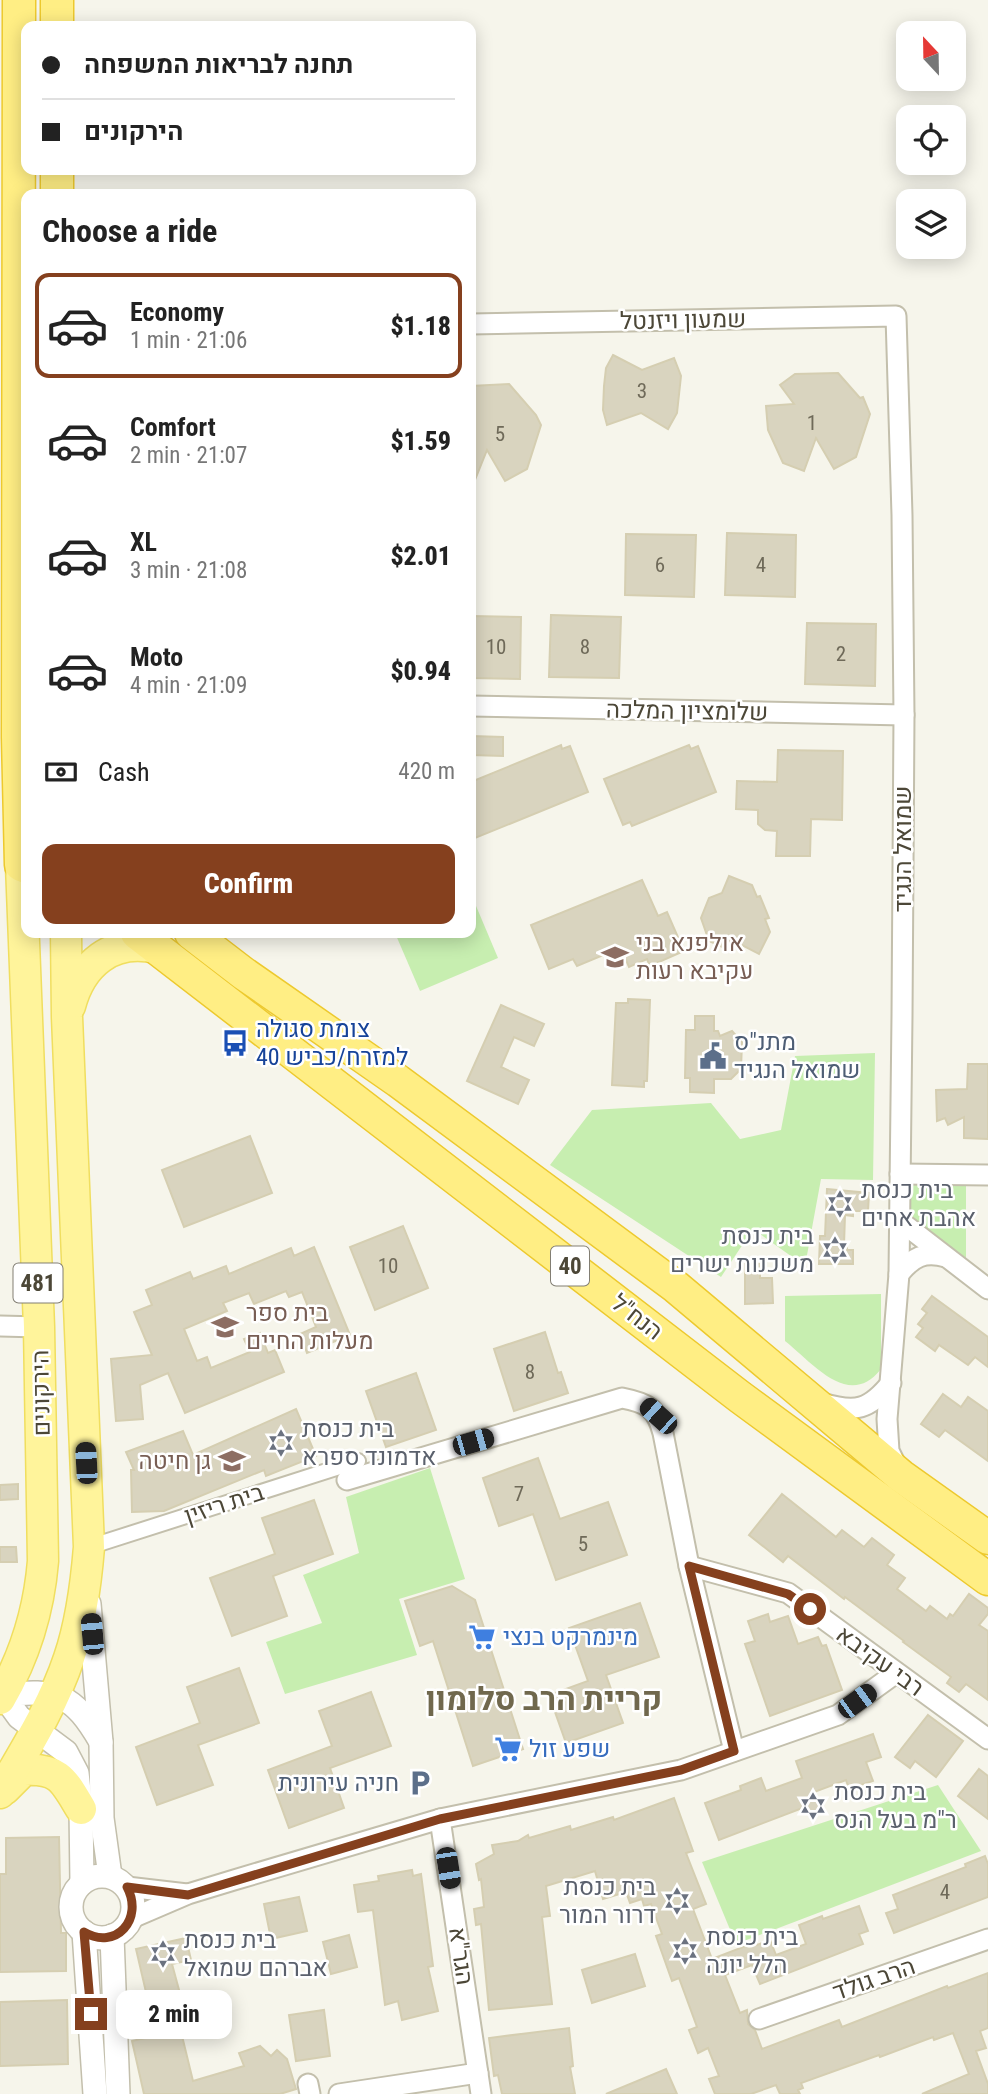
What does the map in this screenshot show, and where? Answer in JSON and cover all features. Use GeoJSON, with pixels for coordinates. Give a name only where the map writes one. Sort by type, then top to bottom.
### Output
{"type":"FeatureCollection","features":[{"type":"Feature","properties":{"kind":"highway"},"geometry":{"type":"LineString","coordinates":[[16,864],[19,0]]}},
{"type":"Feature","properties":{"kind":"highway"},"geometry":{"type":"LineString","coordinates":[[57,0],[57,21]]}},
{"type":"Feature","properties":{"kind":"highway"},"geometry":{"type":"LineString","coordinates":[[0,783],[9,769],[18,737]]}},
{"type":"Feature","properties":{"kind":"highway","name":"הנח\"ל"},"geometry":{"type":"LineString","coordinates":[[198,938],[398,1081],[676,1287],[901,1476],[988,1538]]}},
{"type":"Feature","properties":{"kind":"highway","name":"40"},"geometry":{"type":"LineString","coordinates":[[225,938],[398,1081]]}},
{"type":"Feature","properties":{"kind":"highway","name":"הנח\"ל"},"geometry":{"type":"LineString","coordinates":[[147,940],[740,1397],[988,1579]]}},
{"type":"Feature","properties":{"kind":"main road","name":"הירקונים"},"geometry":{"type":"LineString","coordinates":[[16,864],[21,924]]}},
{"type":"Feature","properties":{"kind":"main road"},"geometry":{"type":"LineString","coordinates":[[0,905],[24,960]]}},
{"type":"Feature","properties":{"kind":"main road","name":"הירקונים"},"geometry":{"type":"LineString","coordinates":[[1,1697],[27,1644],[41,1589],[43,1561],[39,1327],[22,938]]}},
{"type":"Feature","properties":{"kind":"main road","name":"הירקונים"},"geometry":{"type":"LineString","coordinates":[[66,938],[89,1547],[86,1580]]}},
{"type":"Feature","properties":{"kind":"main road"},"geometry":{"type":"LineString","coordinates":[[67,1017],[78,984],[101,957],[116,948],[147,940]]}},
{"type":"Feature","properties":{"kind":"main road","name":"481"},"geometry":{"type":"LineString","coordinates":[[0,1793],[36,1731],[69,1658],[86,1580]]}},
{"type":"Feature","properties":{"kind":"main road"},"geometry":{"type":"LineString","coordinates":[[0,1793],[24,1770],[44,1769],[62,1777],[81,1809]]}},
{"type":"Feature","properties":{"kind":"street","name":"שמעון ויזנטל"},"geometry":{"type":"LineString","coordinates":[[476,324],[896,316]]}},
{"type":"Feature","properties":{"kind":"street","name":"שמואל הנגיד"},"geometry":{"type":"LineString","coordinates":[[896,316],[904,715],[900,1274],[887,1419],[889,1451],[901,1476]]}},
{"type":"Feature","properties":{"kind":"street","name":"שלומציון המלכה"},"geometry":{"type":"LineString","coordinates":[[476,706],[904,715]]}},
{"type":"Feature","properties":{"kind":"street"},"geometry":{"type":"LineString","coordinates":[[900,1174],[988,1175]]}},
{"type":"Feature","properties":{"kind":"street"},"geometry":{"type":"LineString","coordinates":[[900,1221],[988,1289]]}},
{"type":"Feature","properties":{"kind":"street"},"geometry":{"type":"LineString","coordinates":[[900,1274],[909,1261],[920,1255],[932,1253],[947,1257]]}},
{"type":"Feature","properties":{"kind":"street"},"geometry":{"type":"LineString","coordinates":[[0,1326],[39,1327]]}},
{"type":"Feature","properties":{"kind":"street"},"geometry":{"type":"LineString","coordinates":[[807,1399],[839,1408],[855,1409],[868,1405],[879,1397],[891,1382]]}},
{"type":"Feature","properties":{"kind":"street"},"geometry":{"type":"LineString","coordinates":[[347,1480],[622,1398],[643,1402],[658,1416],[663,1433],[689,1566],[734,1751]]}},
{"type":"Feature","properties":{"kind":"street","name":"בית ריזין"},"geometry":{"type":"LineString","coordinates":[[89,1547],[358,1461]]}},
{"type":"Feature","properties":{"kind":"street","name":"רבי עקיבא"},"geometry":{"type":"LineString","coordinates":[[689,1566],[788,1594],[988,1739]]}},
{"type":"Feature","properties":{"kind":"street","name":"הירקונים"},"geometry":{"type":"LineString","coordinates":[[86,1580],[102,1742],[102,1818],[119,1882]]}},
{"type":"Feature","properties":{"kind":"street"},"geometry":{"type":"LineString","coordinates":[[131,1918],[188,1895],[440,1819],[681,1770],[838,1715],[896,1673]]}},
{"type":"Feature","properties":{"kind":"street"},"geometry":{"type":"LineString","coordinates":[[1,1697],[31,1692],[54,1694],[72,1702],[86,1715],[102,1742]]}},
{"type":"Feature","properties":{"kind":"street"},"geometry":{"type":"LineString","coordinates":[[1,1697],[19,1717],[66,1752],[77,1773],[81,1809],[82,1883]]}},
{"type":"Feature","properties":{"kind":"street","name":"הגר\"א"},"geometry":{"type":"LineString","coordinates":[[440,1819],[481,2094]]}},
{"type":"Feature","properties":{"kind":"street"},"geometry":{"type":"LineString","coordinates":[[119,1882],[134,1907],[126,1927],[111,1936],[97,1938],[84,1932],[73,1920],[71,1910],[75,1890],[82,1883],[100,1875],[119,1882],[188,1895]]}},
{"type":"Feature","properties":{"kind":"street"},"geometry":{"type":"LineString","coordinates":[[84,1932],[95,2094]]}},
{"type":"Feature","properties":{"kind":"street"},"geometry":{"type":"LineString","coordinates":[[111,1936],[118,2094]]}},
{"type":"Feature","properties":{"kind":"street","name":"הרב גולד"},"geometry":{"type":"LineString","coordinates":[[759,2020],[988,1939]]}},
{"type":"Feature","properties":{"kind":"street"},"geometry":{"type":"LineString","coordinates":[[340,2094],[478,2073]]}},
{"type":"Feature","properties":{"kind":"green space"},"geometry":{"type":"Polygon","coordinates":[[[476,906],[498,958],[420,991],[397,938],[476,938],[476,906]]]}},
{"type":"Feature","properties":{"kind":"green space"},"geometry":{"type":"Polygon","coordinates":[[[875,1053],[873,1180],[821,1179],[805,1266],[753,1229],[721,1277],[550,1165],[592,1110],[711,1103],[740,1139],[781,1130],[795,1056],[875,1053]]]}},
{"type":"Feature","properties":{"kind":"green space"},"geometry":{"type":"Polygon","coordinates":[[[909,1182],[966,1184],[966,1258],[909,1217],[909,1182]]]}},
{"type":"Feature","properties":{"kind":"green space"},"geometry":{"type":"Polygon","coordinates":[[[881,1294],[881,1369],[869,1380],[856,1385],[832,1379],[785,1341],[785,1296],[881,1294]]]}},
{"type":"Feature","properties":{"kind":"green space"},"geometry":{"type":"Polygon","coordinates":[[[430,1468],[465,1579],[399,1599],[417,1655],[285,1694],[266,1642],[322,1623],[303,1575],[359,1553],[346,1497],[430,1468]]]}},
{"type":"Feature","properties":{"kind":"green space"},"geometry":{"type":"Polygon","coordinates":[[[938,1785],[981,1851],[736,1944],[702,1862],[938,1785]]]}},
{"type":"Feature","properties":{"kind":"building"},"geometry":{"type":"Polygon","coordinates":[[[613,355],[642,370],[674,358],[681,376],[677,413],[668,429],[641,413],[607,425],[603,410],[604,386],[606,368],[613,355]]]}},
{"type":"Feature","properties":{"kind":"building"},"geometry":{"type":"Polygon","coordinates":[[[838,373],[860,398],[863,397],[870,414],[856,457],[834,469],[816,438],[804,471],[783,463],[768,430],[766,406],[794,404],[780,385],[795,374],[838,373]]]}},
{"type":"Feature","properties":{"kind":"building"},"geometry":{"type":"Polygon","coordinates":[[[509,384],[536,415],[541,425],[527,469],[505,481],[487,450],[476,478],[476,386],[509,384]]]}},
{"type":"Feature","properties":{"kind":"building"},"geometry":{"type":"Polygon","coordinates":[[[727,533],[796,535],[795,597],[725,595],[727,533]]]}},
{"type":"Feature","properties":{"kind":"building"},"geometry":{"type":"Polygon","coordinates":[[[626,534],[696,535],[694,597],[625,595],[626,534]]]}},
{"type":"Feature","properties":{"kind":"building"},"geometry":{"type":"Polygon","coordinates":[[[551,615],[621,617],[619,678],[549,677],[551,615]]]}},
{"type":"Feature","properties":{"kind":"building"},"geometry":{"type":"Polygon","coordinates":[[[476,616],[521,617],[520,679],[476,678],[476,616]]]}},
{"type":"Feature","properties":{"kind":"building"},"geometry":{"type":"Polygon","coordinates":[[[807,623],[876,624],[875,686],[805,684],[807,623]]]}},
{"type":"Feature","properties":{"kind":"building"},"geometry":{"type":"Polygon","coordinates":[[[476,736],[503,737],[503,756],[476,755],[476,736]]]}},
{"type":"Feature","properties":{"kind":"building"},"geometry":{"type":"Polygon","coordinates":[[[561,745],[562,749],[570,746],[588,792],[476,838],[476,780],[561,745]]]}},
{"type":"Feature","properties":{"kind":"building"},"geometry":{"type":"Polygon","coordinates":[[[689,745],[691,749],[698,746],[716,792],[632,826],[630,822],[623,825],[604,779],[689,745]]]}},
{"type":"Feature","properties":{"kind":"building"},"geometry":{"type":"Polygon","coordinates":[[[778,750],[843,751],[842,820],[811,819],[810,856],[776,856],[777,831],[765,830],[758,824],[758,810],[736,809],[737,781],[777,782],[778,750]]]}},
{"type":"Feature","properties":{"kind":"building"},"geometry":{"type":"Polygon","coordinates":[[[729,876],[752,885],[769,918],[765,919],[770,932],[759,954],[742,945],[729,950],[709,941],[701,918],[709,898],[722,893],[729,876]]]}},
{"type":"Feature","properties":{"kind":"building"},"geometry":{"type":"Polygon","coordinates":[[[642,880],[658,916],[667,912],[684,951],[650,966],[647,959],[629,967],[626,960],[613,966],[608,953],[577,966],[573,959],[549,969],[531,925],[642,880]]]}},
{"type":"Feature","properties":{"kind":"building"},"geometry":{"type":"Polygon","coordinates":[[[628,999],[650,1000],[647,1081],[644,1081],[644,1087],[612,1085],[616,1003],[628,1003],[628,999]]]}},
{"type":"Feature","properties":{"kind":"building"},"geometry":{"type":"Polygon","coordinates":[[[501,1005],[544,1024],[534,1046],[514,1037],[501,1067],[529,1080],[518,1104],[467,1081],[501,1005]]]}},
{"type":"Feature","properties":{"kind":"building","name":"מתנ\"ס שמואל הנגיד"},"geometry":{"type":"Polygon","coordinates":[[[695,1016],[714,1016],[714,1031],[718,1031],[720,1036],[732,1031],[742,1042],[741,1069],[731,1079],[714,1079],[714,1093],[690,1092],[690,1078],[685,1078],[686,1030],[695,1030],[695,1016]]]}},
{"type":"Feature","properties":{"kind":"building"},"geometry":{"type":"Polygon","coordinates":[[[968,1064],[988,1064],[988,1139],[964,1138],[964,1117],[948,1125],[945,1118],[937,1121],[936,1090],[967,1089],[968,1064]]]}},
{"type":"Feature","properties":{"kind":"building"},"geometry":{"type":"Polygon","coordinates":[[[250,1136],[272,1193],[184,1227],[162,1170],[250,1136]]]}},
{"type":"Feature","properties":{"kind":"building"},"geometry":{"type":"Polygon","coordinates":[[[827,1189],[869,1193],[868,1211],[853,1211],[853,1216],[845,1215],[844,1245],[847,1245],[847,1250],[853,1250],[853,1264],[819,1264],[820,1236],[825,1236],[827,1189]]]}},
{"type":"Feature","properties":{"kind":"building"},"geometry":{"type":"Polygon","coordinates":[[[403,1226],[428,1288],[375,1310],[350,1247],[403,1226]]]}},
{"type":"Feature","properties":{"kind":"building"},"geometry":{"type":"Polygon","coordinates":[[[314,1247],[350,1335],[307,1353],[300,1334],[316,1327],[302,1292],[289,1297],[286,1291],[254,1304],[249,1293],[223,1303],[227,1311],[184,1329],[197,1361],[207,1357],[211,1368],[250,1352],[244,1339],[260,1333],[268,1353],[275,1350],[284,1372],[185,1413],[168,1373],[140,1385],[143,1419],[116,1421],[111,1359],[152,1355],[134,1312],[152,1305],[146,1290],[190,1272],[193,1279],[226,1266],[229,1274],[291,1248],[294,1256],[314,1247]]]}},
{"type":"Feature","properties":{"kind":"building"},"geometry":{"type":"Polygon","coordinates":[[[745,1264],[760,1264],[760,1278],[772,1278],[773,1303],[745,1304],[745,1264]]]}},
{"type":"Feature","properties":{"kind":"building"},"geometry":{"type":"Polygon","coordinates":[[[932,1296],[988,1337],[988,1367],[975,1357],[968,1365],[939,1345],[935,1351],[916,1337],[923,1328],[918,1324],[927,1313],[922,1309],[932,1296]]]}},
{"type":"Feature","properties":{"kind":"building"},"geometry":{"type":"Polygon","coordinates":[[[545,1332],[558,1373],[561,1372],[568,1393],[514,1411],[494,1349],[545,1332]]]}},
{"type":"Feature","properties":{"kind":"building"},"geometry":{"type":"Polygon","coordinates":[[[416,1373],[436,1430],[386,1447],[366,1391],[416,1373]]]}},
{"type":"Feature","properties":{"kind":"building"},"geometry":{"type":"Polygon","coordinates":[[[943,1394],[961,1407],[968,1397],[988,1411],[988,1461],[945,1430],[939,1437],[921,1424],[943,1394]]]}},
{"type":"Feature","properties":{"kind":"building"},"geometry":{"type":"Polygon","coordinates":[[[296,1409],[316,1456],[266,1476],[264,1470],[164,1511],[132,1512],[131,1470],[134,1470],[126,1452],[183,1431],[193,1455],[296,1409]]]}},
{"type":"Feature","properties":{"kind":"building"},"geometry":{"type":"Polygon","coordinates":[[[538,1458],[560,1519],[608,1502],[627,1555],[556,1580],[533,1514],[499,1526],[483,1478],[538,1458]]]}},
{"type":"Feature","properties":{"kind":"building"},"geometry":{"type":"Polygon","coordinates":[[[18,1484],[18,1499],[0,1500],[0,1485],[18,1484]]]}},
{"type":"Feature","properties":{"kind":"building"},"geometry":{"type":"Polygon","coordinates":[[[782,1494],[836,1537],[842,1530],[864,1547],[872,1538],[894,1555],[887,1565],[905,1578],[897,1589],[926,1611],[930,1606],[947,1619],[950,1614],[953,1616],[969,1594],[988,1608],[988,1614],[979,1625],[988,1631],[988,1700],[966,1684],[959,1692],[947,1683],[951,1677],[904,1641],[788,1556],[783,1562],[749,1535],[782,1494]]]}},
{"type":"Feature","properties":{"kind":"building"},"geometry":{"type":"Polygon","coordinates":[[[314,1500],[333,1554],[273,1576],[287,1616],[232,1636],[210,1578],[275,1554],[262,1518],[314,1500]]]}},
{"type":"Feature","properties":{"kind":"building"},"geometry":{"type":"Polygon","coordinates":[[[0,1547],[16,1547],[17,1562],[0,1562],[0,1547]]]}},
{"type":"Feature","properties":{"kind":"building"},"geometry":{"type":"Polygon","coordinates":[[[452,1586],[475,1600],[523,1749],[473,1766],[433,1641],[420,1646],[405,1601],[452,1586]]]}},
{"type":"Feature","properties":{"kind":"building"},"geometry":{"type":"Polygon","coordinates":[[[640,1603],[659,1657],[606,1675],[623,1723],[566,1743],[549,1695],[588,1681],[569,1628],[640,1603]]]}},
{"type":"Feature","properties":{"kind":"building"},"geometry":{"type":"Polygon","coordinates":[[[768,1614],[770,1622],[788,1616],[798,1644],[818,1637],[822,1646],[826,1645],[842,1690],[770,1716],[745,1644],[755,1641],[748,1621],[768,1614]]]}},
{"type":"Feature","properties":{"kind":"building"},"geometry":{"type":"Polygon","coordinates":[[[239,1668],[259,1723],[198,1745],[213,1785],[157,1805],[136,1747],[200,1723],[187,1687],[239,1668]]]}},
{"type":"Feature","properties":{"kind":"building"},"geometry":{"type":"Polygon","coordinates":[[[371,1692],[391,1746],[330,1768],[344,1808],[289,1828],[268,1770],[332,1746],[319,1711],[371,1692]]]}},
{"type":"Feature","properties":{"kind":"building"},"geometry":{"type":"Polygon","coordinates":[[[928,1715],[963,1741],[936,1777],[915,1761],[910,1768],[895,1757],[928,1715]]]}},
{"type":"Feature","properties":{"kind":"building"},"geometry":{"type":"Polygon","coordinates":[[[873,1734],[881,1757],[866,1762],[873,1781],[849,1789],[846,1780],[814,1792],[822,1812],[810,1817],[805,1807],[719,1840],[705,1803],[741,1790],[740,1786],[761,1778],[766,1791],[802,1778],[796,1761],[873,1734]]]}},
{"type":"Feature","properties":{"kind":"building"},"geometry":{"type":"Polygon","coordinates":[[[979,1769],[988,1776],[988,1819],[958,1796],[979,1769]]]}},
{"type":"Feature","properties":{"kind":"building"},"geometry":{"type":"Polygon","coordinates":[[[674,1798],[693,1851],[686,1853],[706,1904],[693,1909],[712,1959],[756,1942],[757,1945],[770,1940],[776,1955],[806,1944],[799,1925],[859,1906],[868,1931],[859,1934],[863,1944],[760,1984],[752,1965],[725,1975],[740,2013],[747,2010],[748,2024],[755,2030],[762,2049],[839,2020],[842,2027],[988,1973],[988,2028],[980,2031],[986,2048],[976,2051],[988,2084],[988,2094],[922,2094],[969,2074],[953,2033],[934,2040],[933,2037],[801,2083],[803,2088],[798,2090],[800,2094],[780,2094],[776,2085],[751,2094],[715,2094],[709,2079],[719,2076],[708,2048],[698,2053],[689,2030],[697,2027],[679,1978],[672,1981],[656,1936],[662,1934],[651,1904],[644,1906],[642,1899],[630,1903],[626,1892],[603,1899],[595,1871],[546,1886],[550,1916],[542,1917],[552,2004],[489,2010],[481,1924],[476,1925],[474,1909],[484,1907],[481,1879],[479,1880],[476,1864],[494,1854],[492,1845],[518,1841],[528,1835],[529,1838],[570,1826],[571,1830],[613,1817],[614,1820],[674,1798]]]}},
{"type":"Feature","properties":{"kind":"building"},"geometry":{"type":"Polygon","coordinates":[[[59,1837],[61,1933],[66,1933],[66,1971],[0,1972],[0,1874],[6,1874],[6,1838],[59,1837]]]}},
{"type":"Feature","properties":{"kind":"building"},"geometry":{"type":"Polygon","coordinates":[[[985,1856],[988,1864],[988,1897],[894,1933],[886,1913],[898,1909],[893,1895],[966,1867],[965,1864],[985,1856]]]}},
{"type":"Feature","properties":{"kind":"building"},"geometry":{"type":"Polygon","coordinates":[[[412,1870],[413,1876],[421,1874],[433,1966],[428,1967],[438,2011],[402,2020],[398,2001],[385,2005],[373,1910],[358,1912],[354,1885],[379,1881],[378,1876],[412,1870]]]}},
{"type":"Feature","properties":{"kind":"building"},"geometry":{"type":"Polygon","coordinates":[[[299,1897],[307,1931],[271,1939],[264,1904],[299,1897]]]}},
{"type":"Feature","properties":{"kind":"building"},"geometry":{"type":"Polygon","coordinates":[[[349,1935],[357,1967],[331,1974],[323,1942],[349,1935]]]}},
{"type":"Feature","properties":{"kind":"building"},"geometry":{"type":"Polygon","coordinates":[[[186,1938],[191,1960],[172,1964],[182,2001],[174,2003],[193,2081],[244,2066],[239,2053],[260,2046],[271,2056],[277,2050],[287,2059],[296,2089],[280,2094],[144,2094],[132,2041],[150,2037],[139,1994],[146,1992],[136,1949],[186,1938]]]}},
{"type":"Feature","properties":{"kind":"building"},"geometry":{"type":"Polygon","coordinates":[[[635,1954],[645,1986],[592,2003],[582,1970],[635,1954]]]}},
{"type":"Feature","properties":{"kind":"building"},"geometry":{"type":"Polygon","coordinates":[[[67,2000],[68,2064],[0,2066],[0,2002],[67,2000]]]}},
{"type":"Feature","properties":{"kind":"building"},"geometry":{"type":"Polygon","coordinates":[[[324,2010],[330,2056],[296,2061],[289,2015],[324,2010]]]}},
{"type":"Feature","properties":{"kind":"building"},"geometry":{"type":"Polygon","coordinates":[[[569,2028],[573,2066],[570,2067],[575,2094],[502,2094],[498,2075],[494,2076],[489,2038],[569,2028]]]}},
{"type":"Feature","properties":{"kind":"building"},"geometry":{"type":"Polygon","coordinates":[[[666,2069],[677,2094],[606,2094],[666,2069]]]}},
{"type":"Feature","properties":{"kind":"place","name":"אולפנא בני עקיבא רעות"},"geometry":{"type":"Point","coordinates":[615,957]}},
{"type":"Feature","properties":{"kind":"place","name":"צומת סגולה למזרח/כביש 40"},"geometry":{"type":"Point","coordinates":[235,1043]}},
{"type":"Feature","properties":{"kind":"place","name":"מתנ\"ס שמואל הנגיד"},"geometry":{"type":"Point","coordinates":[713,1056]}},
{"type":"Feature","properties":{"kind":"place","name":"בית כנסת אהבת אחים"},"geometry":{"type":"Point","coordinates":[840,1204]}},
{"type":"Feature","properties":{"kind":"place","name":"בית כנסת משכנות ישרים"},"geometry":{"type":"Point","coordinates":[835,1250]}},
{"type":"Feature","properties":{"kind":"place","name":"בית ספר מעלות החיים"},"geometry":{"type":"Point","coordinates":[225,1327]}},
{"type":"Feature","properties":{"kind":"place","name":"בית כנסת אדמונד ספרא"},"geometry":{"type":"Point","coordinates":[281,1443]}},
{"type":"Feature","properties":{"kind":"place","name":"גן חיטה"},"geometry":{"type":"Point","coordinates":[232,1461]}},
{"type":"Feature","properties":{"kind":"place","name":"מינמרקט בנצי"},"geometry":{"type":"Point","coordinates":[482,1637]}},
{"type":"Feature","properties":{"kind":"place","name":"שפע זול"},"geometry":{"type":"Point","coordinates":[508,1749]}},
{"type":"Feature","properties":{"kind":"place","name":"חניה עירונית"},"geometry":{"type":"Point","coordinates":[420,1783]}},
{"type":"Feature","properties":{"kind":"place","name":"בית כנסת ר\"מ בעל הנס"},"geometry":{"type":"Point","coordinates":[813,1806]}},
{"type":"Feature","properties":{"kind":"place","name":"בית כנסת דרור המור"},"geometry":{"type":"Point","coordinates":[677,1901]}},
{"type":"Feature","properties":{"kind":"place","name":"בית כנסת הלל יונה"},"geometry":{"type":"Point","coordinates":[685,1951]}},
{"type":"Feature","properties":{"kind":"place","name":"בית כנסת אברהם שמואל"},"geometry":{"type":"Point","coordinates":[163,1954]}},
{"type":"Feature","properties":{"kind":"district","name":"קריית הרב סלומון"},"geometry":{"type":"Point","coordinates":[544,1699]}},
{"type":"Feature","properties":{"kind":"route"},"geometry":{"type":"LineString","coordinates":[[91,2014],[84,1932],[97,1938],[108,1937],[126,1927],[134,1907],[127,1887],[188,1895],[440,1819],[681,1770],[734,1751],[689,1566],[788,1594],[810,1609]]}}]}
